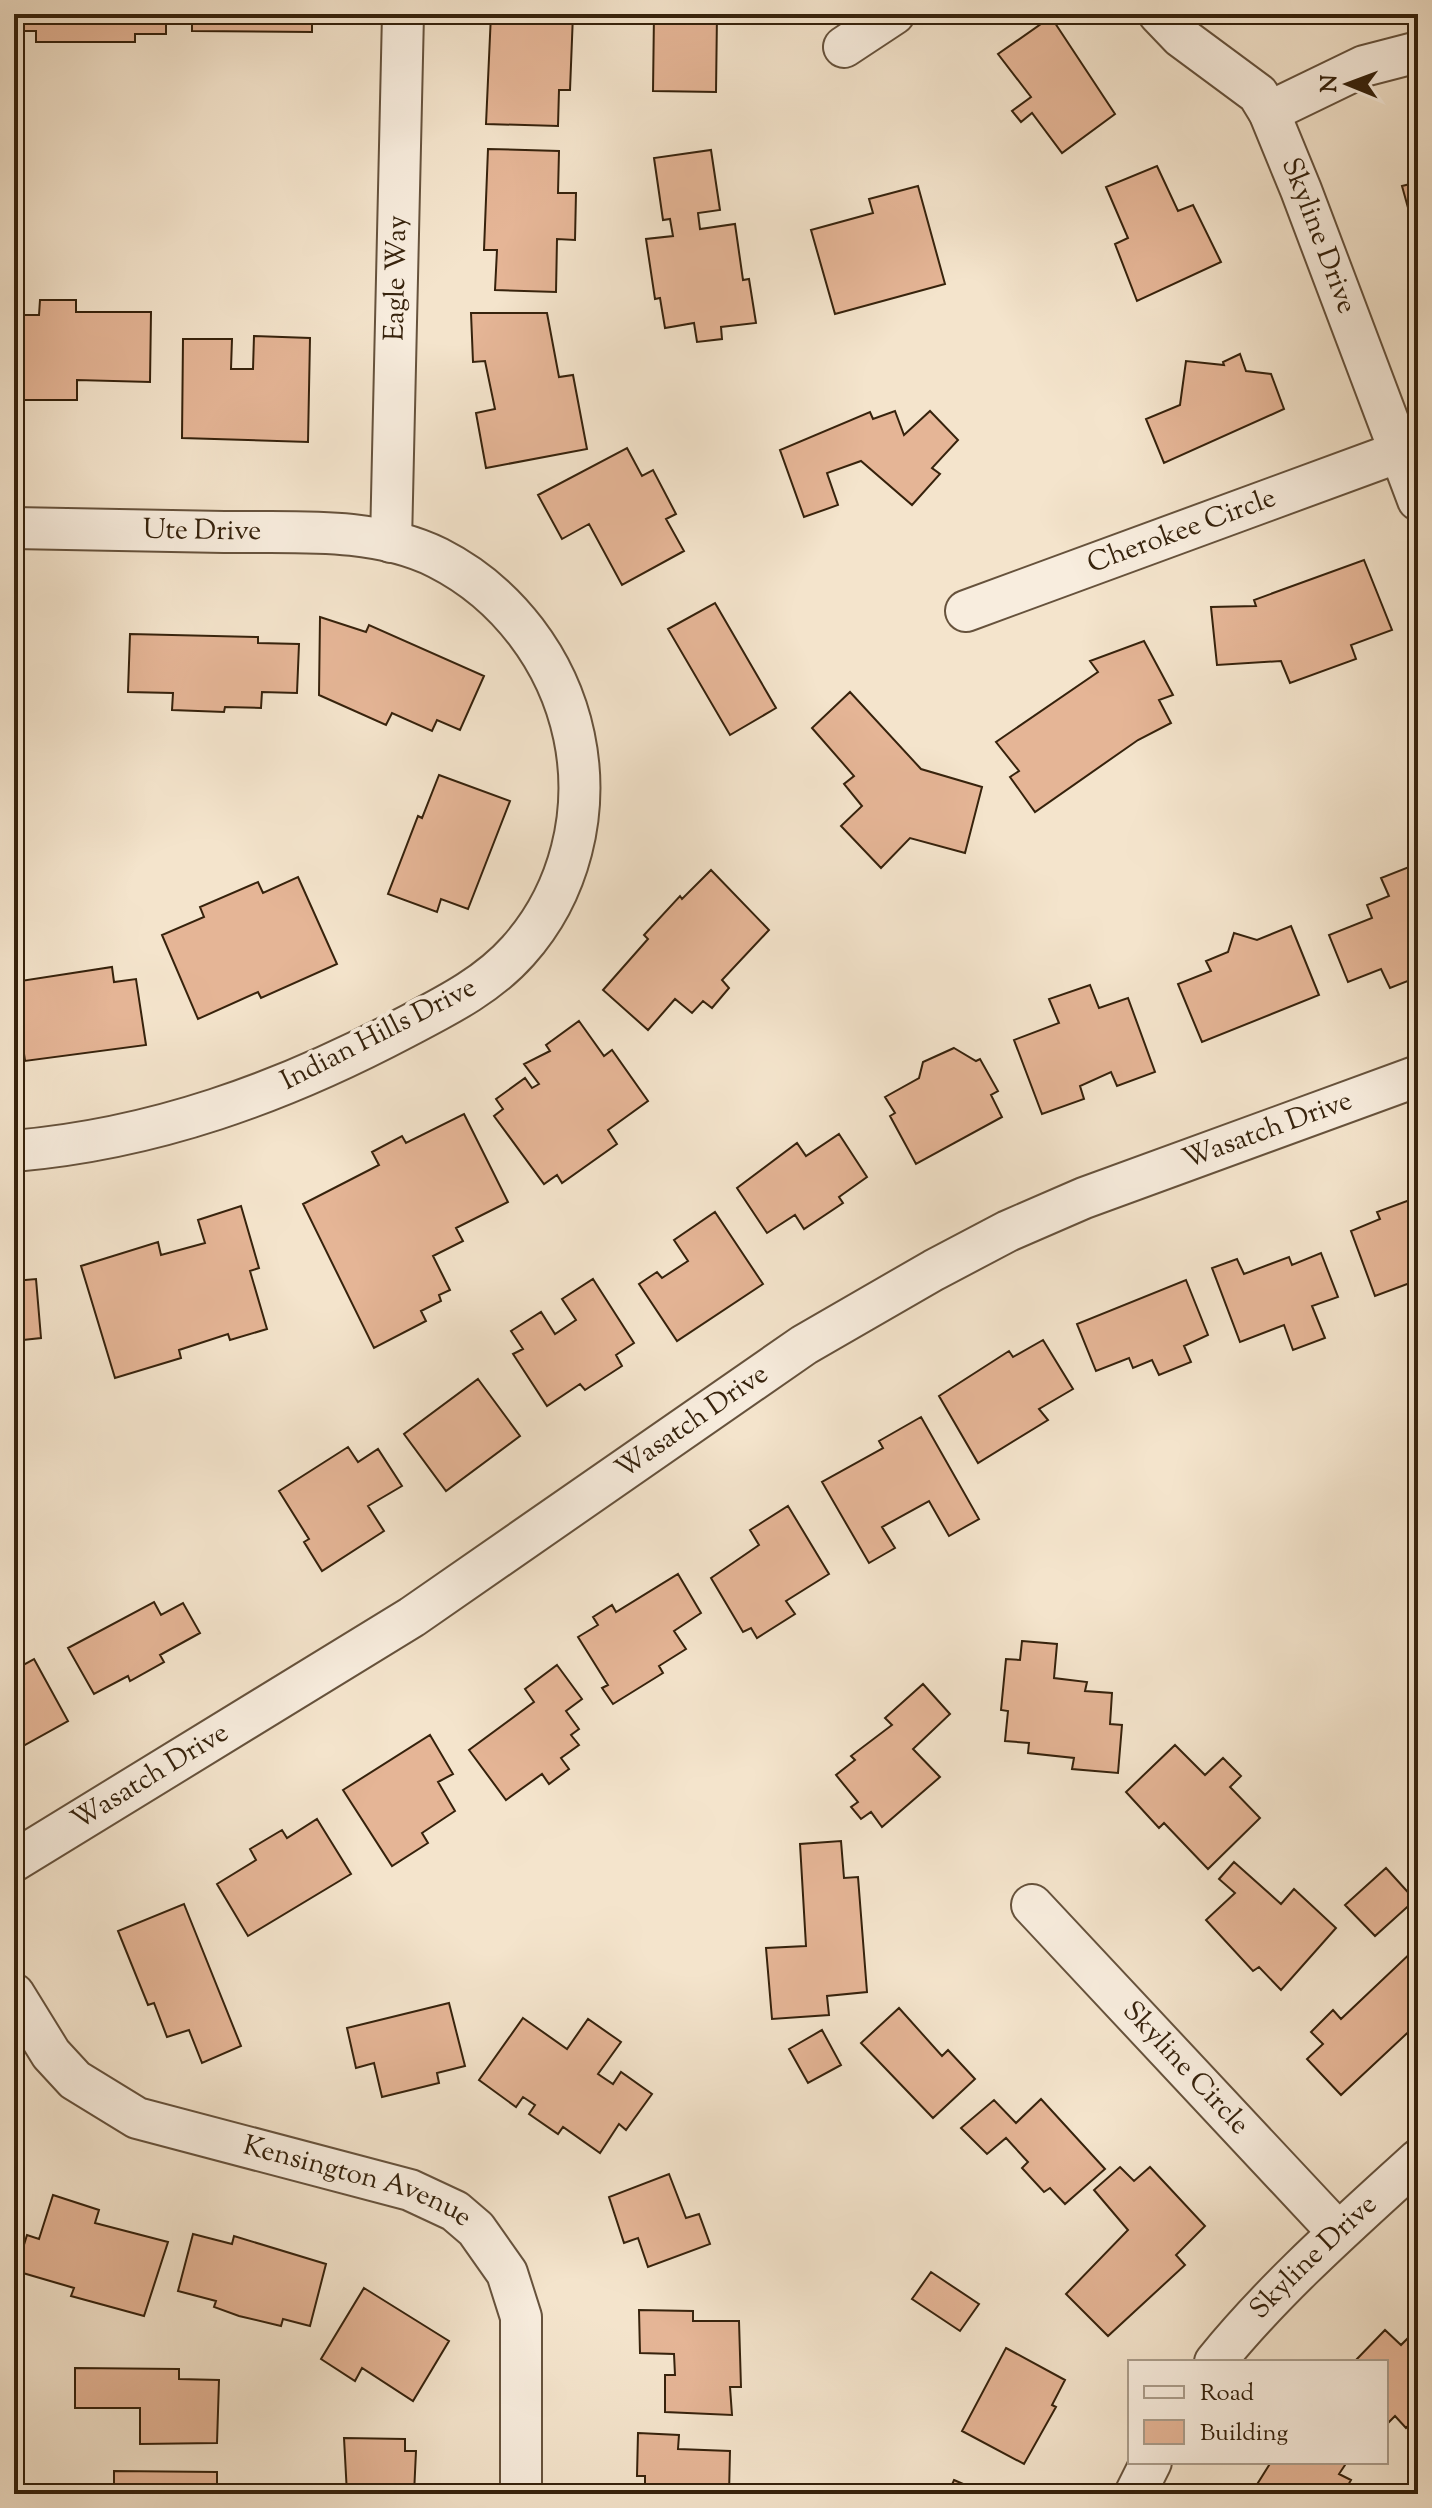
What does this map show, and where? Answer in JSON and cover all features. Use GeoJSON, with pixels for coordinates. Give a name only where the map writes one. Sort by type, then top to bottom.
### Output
{"type":"FeatureCollection","features":[{"type":"Feature","properties":{"kind":"street","name":"Eagle Way"},"geometry":{"type":"LineString","coordinates":[[391,542],[403,14]]}},
{"type":"Feature","properties":{"kind":"street"},"geometry":{"type":"LineString","coordinates":[[844,47],[894,14]]}},
{"type":"Feature","properties":{"kind":"street","name":"Skyline Drive"},"geometry":{"type":"LineString","coordinates":[[1159,14],[1181,37],[1258,94],[1269,112],[1418,500]]}},
{"type":"Feature","properties":{"kind":"street"},"geometry":{"type":"LineString","coordinates":[[1269,112],[1364,66],[1418,52]]}},
{"type":"Feature","properties":{"kind":"street","name":"Cherokee Circle"},"geometry":{"type":"LineString","coordinates":[[966,611],[1399,452]]}},
{"type":"Feature","properties":{"kind":"street","name":"Ute Drive"},"geometry":{"type":"LineString","coordinates":[[14,528],[319,533],[391,542]]}},
{"type":"Feature","properties":{"kind":"street","name":"Indian Hills Drive"},"geometry":{"type":"LineString","coordinates":[[14,1151],[63,1147],[138,1133],[215,1111],[331,1067],[470,991],[496,972],[534,931],[563,878],[579,811],[580,766],[561,692],[534,640],[505,608],[472,580],[436,557],[391,542]]}},
{"type":"Feature","properties":{"kind":"street","name":"Wasatch Drive"},"geometry":{"type":"LineString","coordinates":[[14,1861],[412,1617],[804,1345],[934,1270],[1008,1231],[1084,1198],[1418,1076]]}},
{"type":"Feature","properties":{"kind":"street","name":"Skyline Circle"},"geometry":{"type":"LineString","coordinates":[[1032,1905],[1338,2232]]}},
{"type":"Feature","properties":{"kind":"street","name":"Kensington Avenue"},"geometry":{"type":"LineString","coordinates":[[14,1994],[51,2054],[75,2080],[116,2107],[171,2129],[410,2190],[455,2211],[476,2229],[507,2273],[521,2317],[521,2494]]}},
{"type":"Feature","properties":{"kind":"street","name":"Skyline Drive"},"geometry":{"type":"LineString","coordinates":[[1217,2360],[1258,2312],[1338,2232],[1418,2160]]}},
{"type":"Feature","properties":{"kind":"street"},"geometry":{"type":"LineString","coordinates":[[1135,2494],[1150,2464]]}},
{"type":"Feature","properties":{"kind":"building"},"geometry":{"type":"Polygon","coordinates":[[[14,14],[166,14],[166,34],[135,34],[135,42],[36,42],[36,31],[14,31],[14,14]]]}},
{"type":"Feature","properties":{"kind":"building"},"geometry":{"type":"Polygon","coordinates":[[[192,14],[312,14],[312,32],[192,31],[192,14]]]}},
{"type":"Feature","properties":{"kind":"building"},"geometry":{"type":"Polygon","coordinates":[[[491,14],[573,14],[570,90],[559,90],[558,126],[486,124],[491,14]]]}},
{"type":"Feature","properties":{"kind":"building"},"geometry":{"type":"Polygon","coordinates":[[[654,14],[717,14],[716,92],[653,91],[654,14]]]}},
{"type":"Feature","properties":{"kind":"building"},"geometry":{"type":"Polygon","coordinates":[[[1051,17],[1115,114],[1062,153],[1032,113],[1021,122],[1012,111],[1031,97],[998,54],[1051,17]]]}},
{"type":"Feature","properties":{"kind":"building"},"geometry":{"type":"Polygon","coordinates":[[[488,149],[559,151],[558,193],[576,193],[575,240],[557,239],[556,292],[495,290],[497,250],[484,250],[488,149]]]}},
{"type":"Feature","properties":{"kind":"building"},"geometry":{"type":"Polygon","coordinates":[[[711,150],[720,210],[698,213],[700,229],[735,224],[743,280],[749,279],[756,323],[721,327],[722,339],[697,342],[694,323],[665,328],[660,298],[655,299],[646,239],[673,236],[670,219],[663,220],[654,158],[711,150]]]}},
{"type":"Feature","properties":{"kind":"building"},"geometry":{"type":"Polygon","coordinates":[[[1157,166],[1178,211],[1193,205],[1221,262],[1137,301],[1115,244],[1128,238],[1106,187],[1157,166]]]}},
{"type":"Feature","properties":{"kind":"building"},"geometry":{"type":"Polygon","coordinates":[[[1418,182],[1418,244],[1402,186],[1418,182]]]}},
{"type":"Feature","properties":{"kind":"building"},"geometry":{"type":"Polygon","coordinates":[[[918,186],[945,284],[835,314],[811,230],[873,213],[869,199],[918,186]]]}},
{"type":"Feature","properties":{"kind":"building"},"geometry":{"type":"Polygon","coordinates":[[[40,300],[76,300],[76,312],[151,312],[150,382],[77,380],[77,400],[21,400],[22,378],[15,378],[16,315],[39,315],[40,300]]]}},
{"type":"Feature","properties":{"kind":"building"},"geometry":{"type":"Polygon","coordinates":[[[471,313],[547,313],[559,377],[573,375],[587,449],[486,468],[476,413],[495,409],[485,361],[473,362],[471,313]]]}},
{"type":"Feature","properties":{"kind":"building"},"geometry":{"type":"Polygon","coordinates":[[[254,336],[310,338],[308,442],[182,438],[183,339],[232,339],[231,369],[253,369],[254,336]]]}},
{"type":"Feature","properties":{"kind":"building"},"geometry":{"type":"Polygon","coordinates":[[[1240,354],[1246,371],[1271,374],[1284,409],[1164,463],[1146,419],[1180,405],[1186,361],[1224,365],[1223,362],[1240,354]]]}},
{"type":"Feature","properties":{"kind":"building"},"geometry":{"type":"Polygon","coordinates":[[[895,411],[904,435],[930,411],[958,440],[932,468],[940,474],[912,505],[861,461],[827,473],[838,505],[804,517],[780,450],[870,412],[873,419],[895,411]]]}},
{"type":"Feature","properties":{"kind":"building"},"geometry":{"type":"Polygon","coordinates":[[[627,448],[642,476],[653,470],[676,514],[666,519],[684,551],[622,585],[589,524],[562,539],[538,495],[627,448]]]}},
{"type":"Feature","properties":{"kind":"building"},"geometry":{"type":"Polygon","coordinates":[[[1364,560],[1392,630],[1351,645],[1356,659],[1290,683],[1281,661],[1217,665],[1211,607],[1256,606],[1254,600],[1364,560]]]}},
{"type":"Feature","properties":{"kind":"building"},"geometry":{"type":"Polygon","coordinates":[[[715,603],[776,708],[730,735],[668,629],[715,603]]]}},
{"type":"Feature","properties":{"kind":"building"},"geometry":{"type":"Polygon","coordinates":[[[320,617],[366,632],[369,625],[484,676],[460,730],[437,720],[432,731],[392,713],[386,725],[319,695],[320,617]]]}},
{"type":"Feature","properties":{"kind":"building"},"geometry":{"type":"Polygon","coordinates":[[[130,634],[258,637],[258,643],[299,644],[297,693],[262,692],[261,708],[225,707],[224,712],[172,710],[173,693],[128,692],[130,634]]]}},
{"type":"Feature","properties":{"kind":"building"},"geometry":{"type":"Polygon","coordinates":[[[1144,641],[1173,695],[1159,700],[1171,723],[1138,740],[1035,812],[1010,777],[1019,771],[996,742],[1098,672],[1090,661],[1144,641]]]}},
{"type":"Feature","properties":{"kind":"building"},"geometry":{"type":"Polygon","coordinates":[[[850,692],[921,769],[982,787],[965,853],[910,838],[881,868],[841,826],[862,806],[844,784],[854,776],[812,728],[850,692]]]}},
{"type":"Feature","properties":{"kind":"building"},"geometry":{"type":"Polygon","coordinates":[[[439,775],[510,801],[468,909],[441,899],[437,912],[388,894],[418,816],[422,818],[439,775]]]}},
{"type":"Feature","properties":{"kind":"building"},"geometry":{"type":"Polygon","coordinates":[[[1414,865],[1418,876],[1418,954],[1411,957],[1418,977],[1390,988],[1381,969],[1348,982],[1329,935],[1372,918],[1367,905],[1389,896],[1381,878],[1414,865]]]}},
{"type":"Feature","properties":{"kind":"building"},"geometry":{"type":"Polygon","coordinates":[[[711,870],[769,930],[722,980],[729,988],[712,1008],[703,1001],[692,1013],[675,999],[648,1030],[603,990],[648,939],[644,935],[680,896],[682,899],[711,870]]]}},
{"type":"Feature","properties":{"kind":"building"},"geometry":{"type":"Polygon","coordinates":[[[298,877],[337,964],[261,998],[258,992],[198,1019],[162,935],[204,917],[200,907],[258,882],[263,893],[298,877]]]}},
{"type":"Feature","properties":{"kind":"building"},"geometry":{"type":"Polygon","coordinates":[[[1291,926],[1319,995],[1202,1042],[1178,984],[1211,971],[1206,961],[1228,952],[1234,933],[1257,940],[1291,926]]]}},
{"type":"Feature","properties":{"kind":"building"},"geometry":{"type":"Polygon","coordinates":[[[112,967],[114,982],[136,979],[146,1045],[25,1061],[14,982],[112,967]]]}},
{"type":"Feature","properties":{"kind":"building"},"geometry":{"type":"Polygon","coordinates":[[[1090,985],[1099,1008],[1128,998],[1155,1072],[1117,1086],[1111,1072],[1080,1086],[1084,1099],[1042,1114],[1014,1040],[1059,1023],[1049,999],[1090,985]]]}},
{"type":"Feature","properties":{"kind":"building"},"geometry":{"type":"Polygon","coordinates":[[[579,1021],[604,1056],[612,1050],[648,1101],[608,1130],[617,1144],[562,1183],[557,1175],[544,1184],[494,1116],[503,1109],[496,1099],[525,1078],[532,1088],[539,1084],[524,1064],[550,1051],[546,1045],[579,1021]]]}},
{"type":"Feature","properties":{"kind":"building"},"geometry":{"type":"Polygon","coordinates":[[[954,1048],[976,1061],[980,1059],[998,1091],[991,1095],[1002,1117],[916,1164],[890,1116],[895,1113],[885,1097],[919,1078],[923,1062],[954,1048]]]}},
{"type":"Feature","properties":{"kind":"building"},"geometry":{"type":"Polygon","coordinates":[[[464,1114],[508,1202],[456,1228],[463,1241],[433,1256],[450,1290],[439,1295],[441,1301],[421,1311],[426,1321],[374,1348],[303,1204],[379,1165],[372,1152],[402,1136],[406,1143],[464,1114]]]}},
{"type":"Feature","properties":{"kind":"building"},"geometry":{"type":"Polygon","coordinates":[[[839,1134],[867,1177],[839,1197],[843,1203],[804,1229],[795,1215],[767,1233],[737,1188],[797,1143],[806,1156],[839,1134]]]}},
{"type":"Feature","properties":{"kind":"building"},"geometry":{"type":"Polygon","coordinates":[[[1418,1197],[1418,1280],[1375,1296],[1351,1231],[1380,1219],[1377,1212],[1418,1197]]]}},
{"type":"Feature","properties":{"kind":"building"},"geometry":{"type":"Polygon","coordinates":[[[241,1206],[259,1268],[250,1271],[267,1329],[230,1340],[228,1334],[179,1350],[181,1358],[115,1378],[81,1266],[158,1242],[161,1255],[205,1243],[198,1220],[241,1206]]]}},
{"type":"Feature","properties":{"kind":"building"},"geometry":{"type":"Polygon","coordinates":[[[715,1212],[763,1284],[677,1341],[639,1284],[657,1272],[662,1278],[688,1261],[674,1240],[715,1212]]]}},
{"type":"Feature","properties":{"kind":"building"},"geometry":{"type":"Polygon","coordinates":[[[1321,1253],[1338,1297],[1312,1306],[1325,1338],[1293,1350],[1284,1325],[1240,1342],[1212,1268],[1237,1259],[1244,1274],[1289,1257],[1292,1265],[1321,1253]]]}},
{"type":"Feature","properties":{"kind":"building"},"geometry":{"type":"Polygon","coordinates":[[[36,1279],[41,1338],[14,1341],[14,1281],[36,1279]]]}},
{"type":"Feature","properties":{"kind":"building"},"geometry":{"type":"Polygon","coordinates":[[[593,1279],[634,1343],[616,1355],[622,1366],[585,1390],[580,1384],[547,1406],[513,1354],[523,1349],[511,1331],[541,1312],[555,1334],[576,1320],[562,1299],[593,1279]]]}},
{"type":"Feature","properties":{"kind":"building"},"geometry":{"type":"Polygon","coordinates":[[[1186,1280],[1208,1335],[1184,1346],[1191,1362],[1159,1375],[1152,1360],[1133,1368],[1129,1358],[1096,1371],[1077,1324],[1186,1280]]]}},
{"type":"Feature","properties":{"kind":"building"},"geometry":{"type":"Polygon","coordinates":[[[1043,1340],[1073,1389],[1039,1409],[1048,1420],[978,1463],[939,1396],[1009,1351],[1013,1357],[1043,1340]]]}},
{"type":"Feature","properties":{"kind":"building"},"geometry":{"type":"Polygon","coordinates":[[[478,1379],[520,1436],[446,1491],[404,1434],[478,1379]]]}},
{"type":"Feature","properties":{"kind":"building"},"geometry":{"type":"Polygon","coordinates":[[[921,1417],[979,1519],[949,1536],[929,1501],[882,1527],[895,1548],[869,1563],[822,1482],[883,1448],[879,1441],[921,1417]]]}},
{"type":"Feature","properties":{"kind":"building"},"geometry":{"type":"Polygon","coordinates":[[[348,1447],[358,1462],[378,1449],[402,1486],[368,1506],[384,1531],[322,1571],[304,1542],[309,1539],[279,1491],[348,1447]]]}},
{"type":"Feature","properties":{"kind":"building"},"geometry":{"type":"Polygon","coordinates":[[[788,1506],[829,1574],[786,1601],[795,1614],[757,1638],[751,1628],[743,1632],[711,1578],[759,1545],[750,1530],[788,1506]]]}},
{"type":"Feature","properties":{"kind":"building"},"geometry":{"type":"Polygon","coordinates":[[[678,1574],[701,1613],[674,1631],[686,1649],[659,1666],[663,1673],[613,1704],[602,1688],[608,1685],[578,1637],[598,1625],[593,1617],[612,1605],[616,1612],[678,1574]]]}},
{"type":"Feature","properties":{"kind":"building"},"geometry":{"type":"Polygon","coordinates":[[[154,1602],[161,1615],[183,1603],[200,1633],[160,1655],[164,1662],[130,1681],[128,1676],[94,1694],[68,1648],[154,1602]]]}},
{"type":"Feature","properties":{"kind":"building"},"geometry":{"type":"Polygon","coordinates":[[[1022,1641],[1057,1644],[1054,1678],[1087,1682],[1085,1691],[1112,1693],[1110,1724],[1122,1725],[1118,1773],[1072,1769],[1074,1758],[1028,1753],[1029,1743],[1005,1741],[1008,1711],[1001,1710],[1006,1659],[1020,1660],[1022,1641]]]}},
{"type":"Feature","properties":{"kind":"building"},"geometry":{"type":"Polygon","coordinates":[[[34,1659],[68,1721],[14,1751],[14,1670],[34,1659]]]}},
{"type":"Feature","properties":{"kind":"building"},"geometry":{"type":"Polygon","coordinates":[[[557,1665],[582,1699],[566,1711],[579,1729],[571,1735],[579,1745],[561,1758],[569,1769],[549,1784],[542,1774],[506,1800],[469,1750],[534,1702],[525,1689],[557,1665]]]}},
{"type":"Feature","properties":{"kind":"building"},"geometry":{"type":"Polygon","coordinates":[[[923,1684],[950,1714],[913,1749],[940,1777],[882,1827],[871,1812],[861,1819],[851,1807],[858,1802],[836,1775],[855,1760],[851,1756],[892,1725],[885,1718],[923,1684]]]}},
{"type":"Feature","properties":{"kind":"building"},"geometry":{"type":"Polygon","coordinates":[[[430,1735],[453,1774],[438,1782],[455,1811],[422,1833],[428,1843],[392,1866],[343,1790],[430,1735]]]}},
{"type":"Feature","properties":{"kind":"building"},"geometry":{"type":"Polygon","coordinates":[[[1175,1745],[1205,1775],[1223,1758],[1241,1776],[1230,1787],[1260,1818],[1208,1869],[1164,1823],[1159,1828],[1126,1792],[1175,1745]]]}},
{"type":"Feature","properties":{"kind":"building"},"geometry":{"type":"Polygon","coordinates":[[[317,1819],[351,1874],[248,1936],[217,1884],[256,1860],[250,1849],[282,1830],[287,1838],[317,1819]]]}},
{"type":"Feature","properties":{"kind":"building"},"geometry":{"type":"Polygon","coordinates":[[[841,1841],[844,1878],[858,1877],[867,1992],[827,1996],[829,2015],[772,2019],[766,1948],[806,1946],[800,1844],[841,1841]]]}},
{"type":"Feature","properties":{"kind":"building"},"geometry":{"type":"Polygon","coordinates":[[[1234,1862],[1281,1904],[1294,1889],[1336,1928],[1281,1990],[1259,1967],[1253,1971],[1206,1920],[1235,1893],[1219,1879],[1234,1862]]]}},
{"type":"Feature","properties":{"kind":"building"},"geometry":{"type":"Polygon","coordinates":[[[1386,1868],[1415,1900],[1375,1936],[1345,1905],[1386,1868]]]}},
{"type":"Feature","properties":{"kind":"building"},"geometry":{"type":"Polygon","coordinates":[[[184,1904],[241,2046],[202,2063],[189,2030],[167,2037],[154,2003],[148,2005],[118,1931],[184,1904]]]}},
{"type":"Feature","properties":{"kind":"building"},"geometry":{"type":"Polygon","coordinates":[[[1418,1946],[1418,2023],[1341,2095],[1307,2059],[1323,2044],[1311,2032],[1333,2010],[1341,2019],[1418,1946]]]}},
{"type":"Feature","properties":{"kind":"building"},"geometry":{"type":"Polygon","coordinates":[[[449,2003],[465,2066],[437,2073],[439,2083],[382,2097],[374,2063],[356,2068],[347,2028],[449,2003]]]}},
{"type":"Feature","properties":{"kind":"building"},"geometry":{"type":"Polygon","coordinates":[[[899,2008],[942,2056],[948,2050],[975,2079],[933,2118],[861,2043],[899,2008]]]}},
{"type":"Feature","properties":{"kind":"building"},"geometry":{"type":"Polygon","coordinates":[[[523,2018],[567,2049],[588,2019],[621,2042],[598,2074],[613,2084],[621,2072],[652,2094],[626,2130],[619,2124],[600,2153],[563,2127],[558,2134],[529,2114],[535,2105],[523,2097],[516,2107],[479,2080],[523,2018]]]}},
{"type":"Feature","properties":{"kind":"building"},"geometry":{"type":"Polygon","coordinates":[[[822,2030],[841,2065],[808,2083],[789,2049],[822,2030]]]}},
{"type":"Feature","properties":{"kind":"building"},"geometry":{"type":"Polygon","coordinates":[[[1041,2099],[1105,2169],[1065,2204],[1050,2188],[1044,2192],[1022,2168],[1028,2162],[1006,2138],[987,2154],[961,2128],[994,2100],[1016,2123],[1041,2099]]]}},
{"type":"Feature","properties":{"kind":"building"},"geometry":{"type":"Polygon","coordinates":[[[1120,2167],[1134,2181],[1150,2167],[1205,2226],[1176,2255],[1185,2265],[1108,2336],[1066,2294],[1128,2230],[1094,2190],[1120,2167]]]}},
{"type":"Feature","properties":{"kind":"building"},"geometry":{"type":"Polygon","coordinates":[[[669,2174],[686,2218],[699,2214],[710,2244],[648,2267],[638,2238],[624,2243],[609,2197],[669,2174]]]}},
{"type":"Feature","properties":{"kind":"building"},"geometry":{"type":"Polygon","coordinates":[[[53,2195],[99,2210],[95,2223],[168,2242],[144,2316],[71,2296],[74,2288],[16,2271],[27,2235],[39,2239],[53,2195]]]}},
{"type":"Feature","properties":{"kind":"building"},"geometry":{"type":"Polygon","coordinates":[[[193,2234],[232,2244],[234,2236],[326,2264],[310,2326],[283,2319],[281,2326],[239,2316],[214,2307],[216,2301],[178,2291],[193,2234]]]}},
{"type":"Feature","properties":{"kind":"building"},"geometry":{"type":"Polygon","coordinates":[[[931,2272],[979,2304],[960,2331],[912,2299],[931,2272]]]}},
{"type":"Feature","properties":{"kind":"building"},"geometry":{"type":"Polygon","coordinates":[[[364,2288],[449,2341],[413,2401],[362,2368],[355,2381],[321,2359],[364,2288]]]}},
{"type":"Feature","properties":{"kind":"building"},"geometry":{"type":"Polygon","coordinates":[[[639,2310],[693,2311],[693,2321],[739,2321],[741,2387],[730,2387],[732,2415],[665,2412],[665,2375],[675,2375],[674,2354],[640,2353],[639,2310]]]}},
{"type":"Feature","properties":{"kind":"building"},"geometry":{"type":"Polygon","coordinates":[[[1418,2328],[1418,2416],[1406,2428],[1395,2416],[1388,2423],[1388,2360],[1356,2360],[1385,2330],[1401,2345],[1418,2328]]]}},
{"type":"Feature","properties":{"kind":"building"},"geometry":{"type":"Polygon","coordinates":[[[1006,2348],[1065,2380],[1052,2405],[1056,2407],[1024,2464],[962,2431],[1006,2348]]]}},
{"type":"Feature","properties":{"kind":"building"},"geometry":{"type":"Polygon","coordinates":[[[75,2368],[179,2369],[179,2379],[219,2380],[217,2443],[140,2444],[140,2408],[75,2408],[75,2368]]]}},
{"type":"Feature","properties":{"kind":"building"},"geometry":{"type":"Polygon","coordinates":[[[638,2433],[679,2435],[678,2449],[730,2451],[729,2494],[645,2494],[645,2476],[637,2476],[638,2433]]]}},
{"type":"Feature","properties":{"kind":"building"},"geometry":{"type":"Polygon","coordinates":[[[344,2438],[405,2439],[405,2451],[416,2451],[414,2494],[347,2494],[344,2438]]]}},
{"type":"Feature","properties":{"kind":"building"},"geometry":{"type":"Polygon","coordinates":[[[1270,2464],[1346,2464],[1339,2474],[1351,2480],[1343,2494],[1251,2494],[1270,2464]]]}},
{"type":"Feature","properties":{"kind":"building"},"geometry":{"type":"Polygon","coordinates":[[[114,2471],[217,2472],[217,2494],[114,2494],[114,2471]]]}},
{"type":"Feature","properties":{"kind":"building"},"geometry":{"type":"Polygon","coordinates":[[[954,2480],[986,2494],[948,2494],[954,2480]]]}}]}
